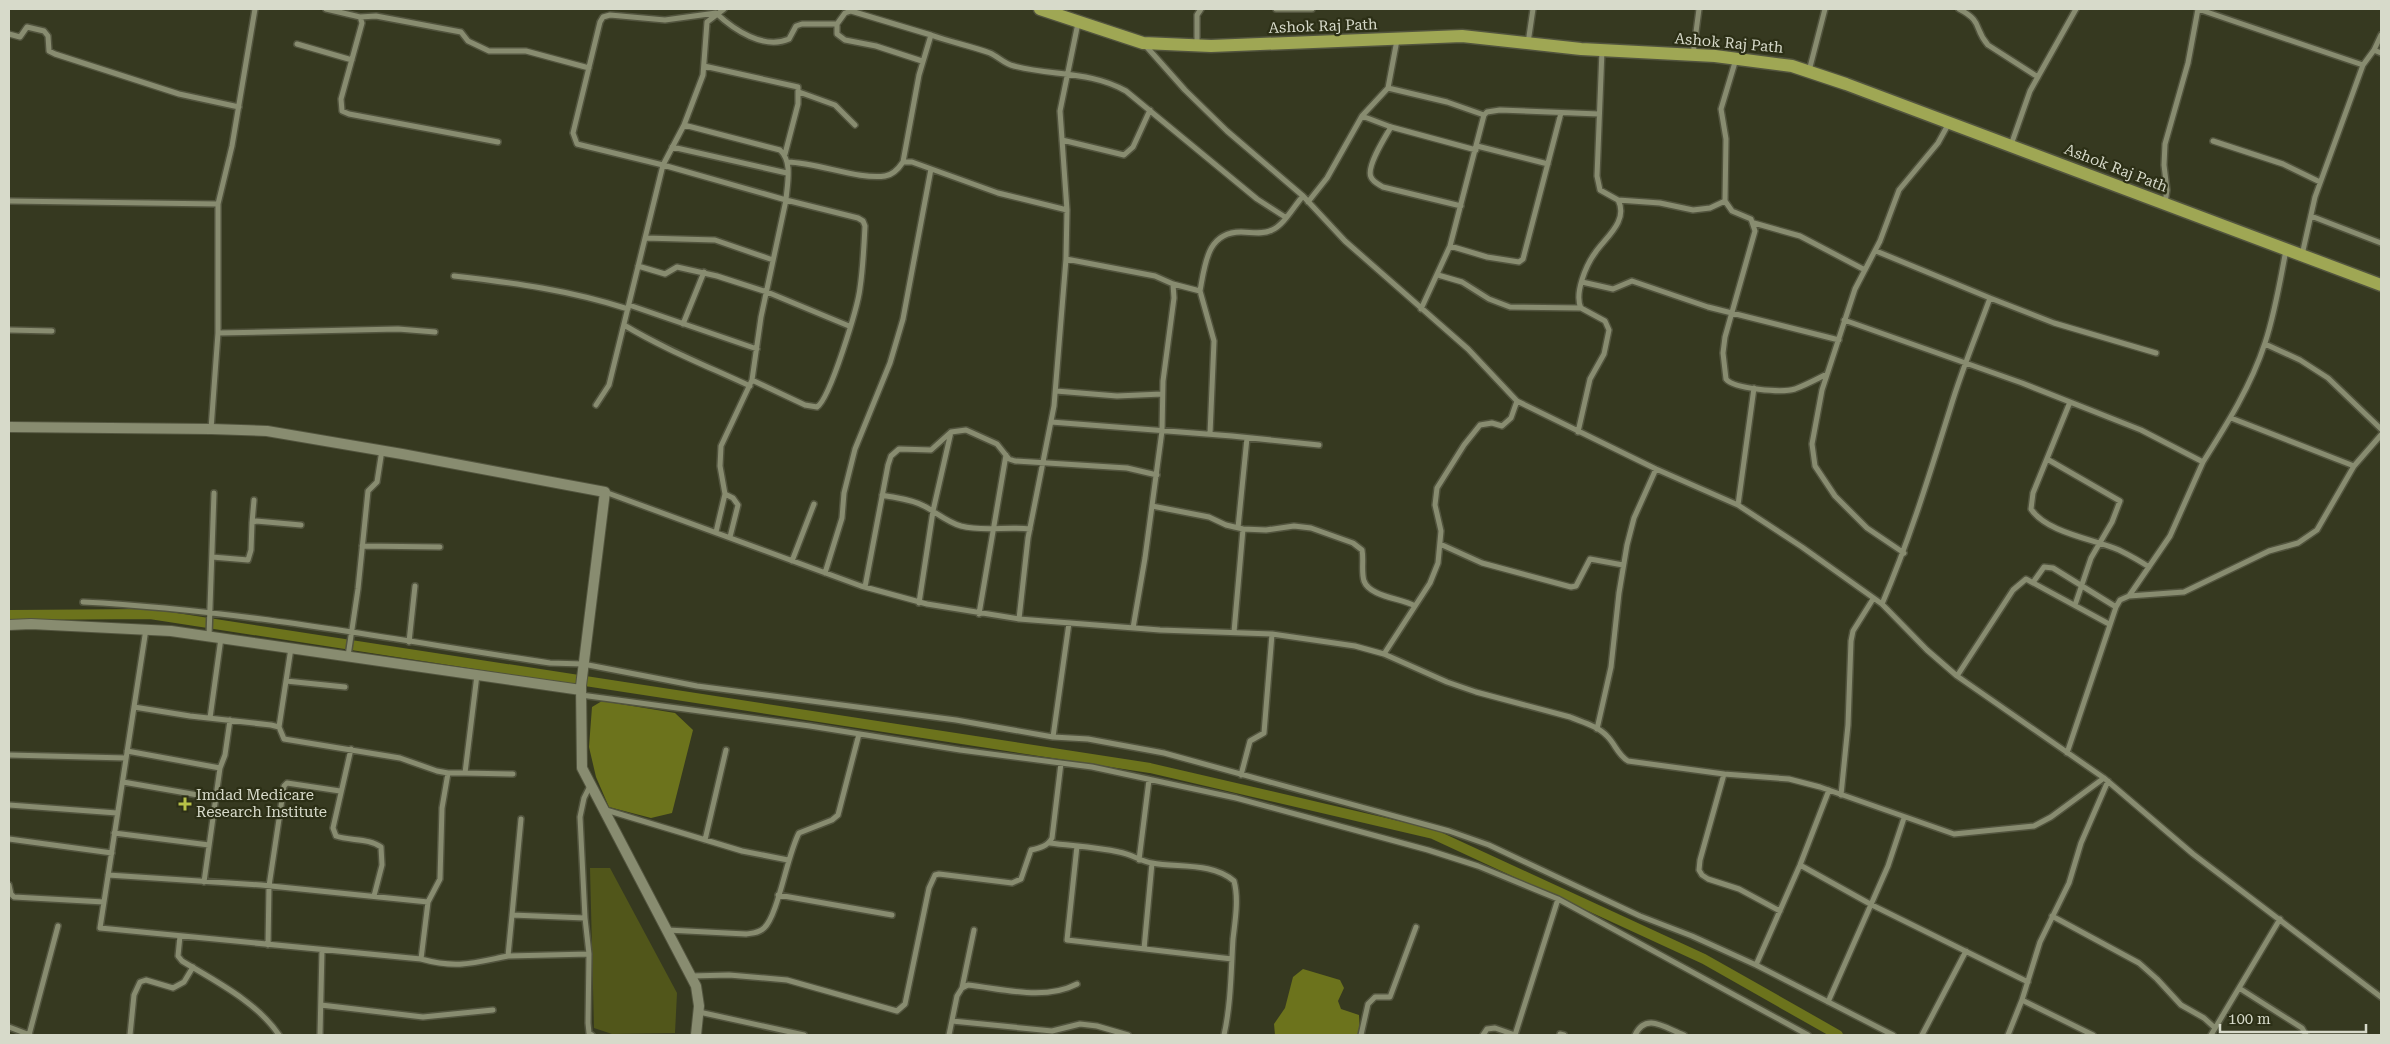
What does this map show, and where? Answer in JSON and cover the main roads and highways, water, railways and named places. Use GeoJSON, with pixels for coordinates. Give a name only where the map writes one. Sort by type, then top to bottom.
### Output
{"type":"FeatureCollection","features":[{"type":"Feature","properties":{"kind":"main road","name":"Ashok Raj Path"},"geometry":{"type":"LineString","coordinates":[[1047,10],[1143,43],[1197,45],[1397,40],[1462,36],[1528,43],[1693,55],[1792,66],[1950,123],[2381,285]]}},
{"type":"Feature","properties":{"kind":"main road"},"geometry":{"type":"LineString","coordinates":[[9,427],[211,429],[292,434],[605,492],[583,666],[581,690],[582,768],[696,986],[698,1012],[696,1035]]}},
{"type":"Feature","properties":{"kind":"main road"},"geometry":{"type":"LineString","coordinates":[[9,625],[146,629],[209,636],[348,653],[581,690]]}},
{"type":"Feature","properties":{"kind":"waterway"},"geometry":{"type":"LineString","coordinates":[[9,615],[150,614],[1150,768],[1433,834],[1704,959],[1838,1035]]}},
{"type":"Feature","properties":{"kind":"place","name":"Imdad Medicare Research Institute"},"geometry":{"type":"Point","coordinates":[185,804]}}]}
